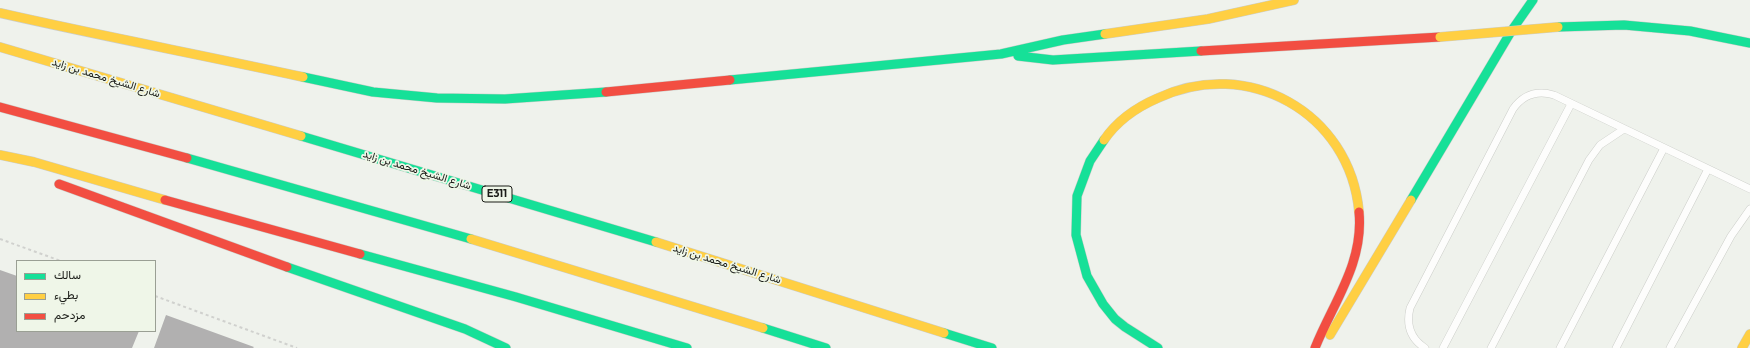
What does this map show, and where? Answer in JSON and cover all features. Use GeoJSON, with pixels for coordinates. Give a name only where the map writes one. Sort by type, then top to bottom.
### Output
{"type":"FeatureCollection","features":[{"type":"Feature","properties":{"kind":"main road"},"geometry":{"type":"LineString","coordinates":[[0,13],[97,35],[170,48],[373,92],[437,98],[505,99],[612,91],[1001,54],[1062,41],[1170,26],[1256,11],[1294,0]]}},
{"type":"Feature","properties":{"kind":"main road"},"geometry":{"type":"LineString","coordinates":[[1322,348],[1509,36],[1533,0]]}},
{"type":"Feature","properties":{"kind":"main road"},"geometry":{"type":"LineString","coordinates":[[1001,54],[1053,60],[1440,37],[1558,27],[1624,25],[1690,31],[1750,43]]}},
{"type":"Feature","properties":{"kind":"main road","name":"شارع الشيخ محمد بن زايد"},"geometry":{"type":"LineString","coordinates":[[0,47],[647,239],[992,348]]}},
{"type":"Feature","properties":{"kind":"main road"},"geometry":{"type":"LineString","coordinates":[[1158,348],[1130,332],[1115,319],[1102,304],[1092,287],[1078,250],[1075,230],[1079,191],[1091,157],[1100,142],[1115,124],[1133,109],[1153,97],[1174,89],[1197,84],[1220,82],[1243,85],[1266,91],[1287,100],[1303,110],[1319,123],[1332,138],[1343,155],[1351,173],[1357,192],[1360,212],[1360,232],[1357,252],[1351,271],[1323,328],[1315,348]]}},
{"type":"Feature","properties":{"kind":"main road"},"geometry":{"type":"LineString","coordinates":[[0,107],[450,232],[826,348]]}},
{"type":"Feature","properties":{"kind":"main road"},"geometry":{"type":"LineString","coordinates":[[0,155],[34,162],[516,297],[688,348]]}},
{"type":"Feature","properties":{"kind":"main road"},"geometry":{"type":"LineString","coordinates":[[0,160],[21,169]]}},
{"type":"Feature","properties":{"kind":"main road"},"geometry":{"type":"LineString","coordinates":[[49,181],[222,244],[465,329],[506,348]]}},
{"type":"Feature","properties":{"kind":"main road"},"geometry":{"type":"LineString","coordinates":[[1742,348],[1750,334]]}},
{"type":"Feature","properties":{"kind":"lane"},"geometry":{"type":"LineString","coordinates":[[1425,348],[1416,341],[1410,329],[1408,322],[1410,308],[1513,109],[1517,103],[1528,95],[1541,93],[1554,95],[1750,189]]}},
{"type":"Feature","properties":{"kind":"lane"},"geometry":{"type":"LineString","coordinates":[[1443,348],[1571,104]]}},
{"type":"Feature","properties":{"kind":"lane"},"geometry":{"type":"LineString","coordinates":[[1491,348],[1589,160],[1600,145],[1624,129]]}},
{"type":"Feature","properties":{"kind":"lane"},"geometry":{"type":"LineString","coordinates":[[1560,348],[1664,148]]}},
{"type":"Feature","properties":{"kind":"lane"},"geometry":{"type":"LineString","coordinates":[[1616,348],[1708,169]]}},
{"type":"Feature","properties":{"kind":"lane"},"geometry":{"type":"LineString","coordinates":[[1670,348],[1731,236],[1750,209]]}},
{"type":"Feature","properties":{"kind":"path"},"geometry":{"type":"LineString","coordinates":[[0,239],[58,260]]}},
{"type":"Feature","properties":{"kind":"path"},"geometry":{"type":"LineString","coordinates":[[156,296],[297,348]]}},
{"type":"Feature","properties":{"kind":"building"},"geometry":{"type":"Polygon","coordinates":[[[0,270],[16,276],[16,332],[139,332],[132,348],[0,348],[0,270]]]}},
{"type":"Feature","properties":{"kind":"building"},"geometry":{"type":"Polygon","coordinates":[[[166,315],[254,347],[154,348],[166,315]]]}},
{"type":"Feature","properties":{"kind":"traffic: fast"},"geometry":{"type":"LineString","coordinates":[[1411,200],[1512,30],[1533,0]]}},
{"type":"Feature","properties":{"kind":"traffic: fast"},"geometry":{"type":"LineString","coordinates":[[1558,27],[1624,25],[1690,31],[1750,43]]}},
{"type":"Feature","properties":{"kind":"traffic: fast"},"geometry":{"type":"LineString","coordinates":[[730,80],[1001,54],[1063,40],[1105,34]]}},
{"type":"Feature","properties":{"kind":"traffic: fast"},"geometry":{"type":"LineString","coordinates":[[1018,56],[1053,60],[1201,51]]}},
{"type":"Feature","properties":{"kind":"traffic: fast"},"geometry":{"type":"LineString","coordinates":[[303,77],[373,92],[437,98],[505,99],[606,92]]}},
{"type":"Feature","properties":{"kind":"traffic: fast"},"geometry":{"type":"LineString","coordinates":[[301,136],[656,242]]}},
{"type":"Feature","properties":{"kind":"traffic: fast"},"geometry":{"type":"LineString","coordinates":[[1104,140],[1090,161],[1077,196],[1076,235],[1087,276],[1103,304],[1115,319],[1158,348]]}},
{"type":"Feature","properties":{"kind":"traffic: fast"},"geometry":{"type":"LineString","coordinates":[[187,158],[471,239]]}},
{"type":"Feature","properties":{"kind":"traffic: fast"},"geometry":{"type":"LineString","coordinates":[[360,254],[516,297],[687,348]]}},
{"type":"Feature","properties":{"kind":"traffic: fast"},"geometry":{"type":"LineString","coordinates":[[287,267],[465,329],[506,348]]}},
{"type":"Feature","properties":{"kind":"traffic: fast"},"geometry":{"type":"LineString","coordinates":[[763,328],[826,348]]}},
{"type":"Feature","properties":{"kind":"traffic: fast"},"geometry":{"type":"LineString","coordinates":[[944,333],[992,348]]}},
{"type":"Feature","properties":{"kind":"traffic: slow"},"geometry":{"type":"LineString","coordinates":[[1105,34],[1208,19],[1294,0]]}},
{"type":"Feature","properties":{"kind":"traffic: slow"},"geometry":{"type":"LineString","coordinates":[[0,13],[303,77]]}},
{"type":"Feature","properties":{"kind":"traffic: slow"},"geometry":{"type":"LineString","coordinates":[[1440,37],[1558,27]]}},
{"type":"Feature","properties":{"kind":"traffic: slow"},"geometry":{"type":"LineString","coordinates":[[0,47],[301,136]]}},
{"type":"Feature","properties":{"kind":"traffic: slow"},"geometry":{"type":"LineString","coordinates":[[1104,140],[1109,133],[1128,115],[1158,98],[1192,87],[1226,84],[1258,89],[1288,102],[1315,121],[1336,146],[1351,177],[1359,212]]}},
{"type":"Feature","properties":{"kind":"traffic: slow"},"geometry":{"type":"LineString","coordinates":[[0,155],[34,162],[165,200]]}},
{"type":"Feature","properties":{"kind":"traffic: slow"},"geometry":{"type":"LineString","coordinates":[[1330,335],[1411,200]]}},
{"type":"Feature","properties":{"kind":"traffic: slow"},"geometry":{"type":"LineString","coordinates":[[471,239],[763,328]]}},
{"type":"Feature","properties":{"kind":"traffic: slow"},"geometry":{"type":"LineString","coordinates":[[656,242],[944,333]]}},
{"type":"Feature","properties":{"kind":"traffic: slow"},"geometry":{"type":"LineString","coordinates":[[1742,348],[1750,334]]}},
{"type":"Feature","properties":{"kind":"traffic: jam"},"geometry":{"type":"LineString","coordinates":[[1201,51],[1440,37]]}},
{"type":"Feature","properties":{"kind":"traffic: jam"},"geometry":{"type":"LineString","coordinates":[[606,92],[730,80]]}},
{"type":"Feature","properties":{"kind":"traffic: jam"},"geometry":{"type":"LineString","coordinates":[[0,107],[187,158]]}},
{"type":"Feature","properties":{"kind":"traffic: jam"},"geometry":{"type":"LineString","coordinates":[[59,184],[287,267]]}},
{"type":"Feature","properties":{"kind":"traffic: jam"},"geometry":{"type":"LineString","coordinates":[[165,200],[360,254]]}},
{"type":"Feature","properties":{"kind":"traffic: jam"},"geometry":{"type":"LineString","coordinates":[[1315,348],[1352,266],[1357,248],[1359,212]]}}]}
